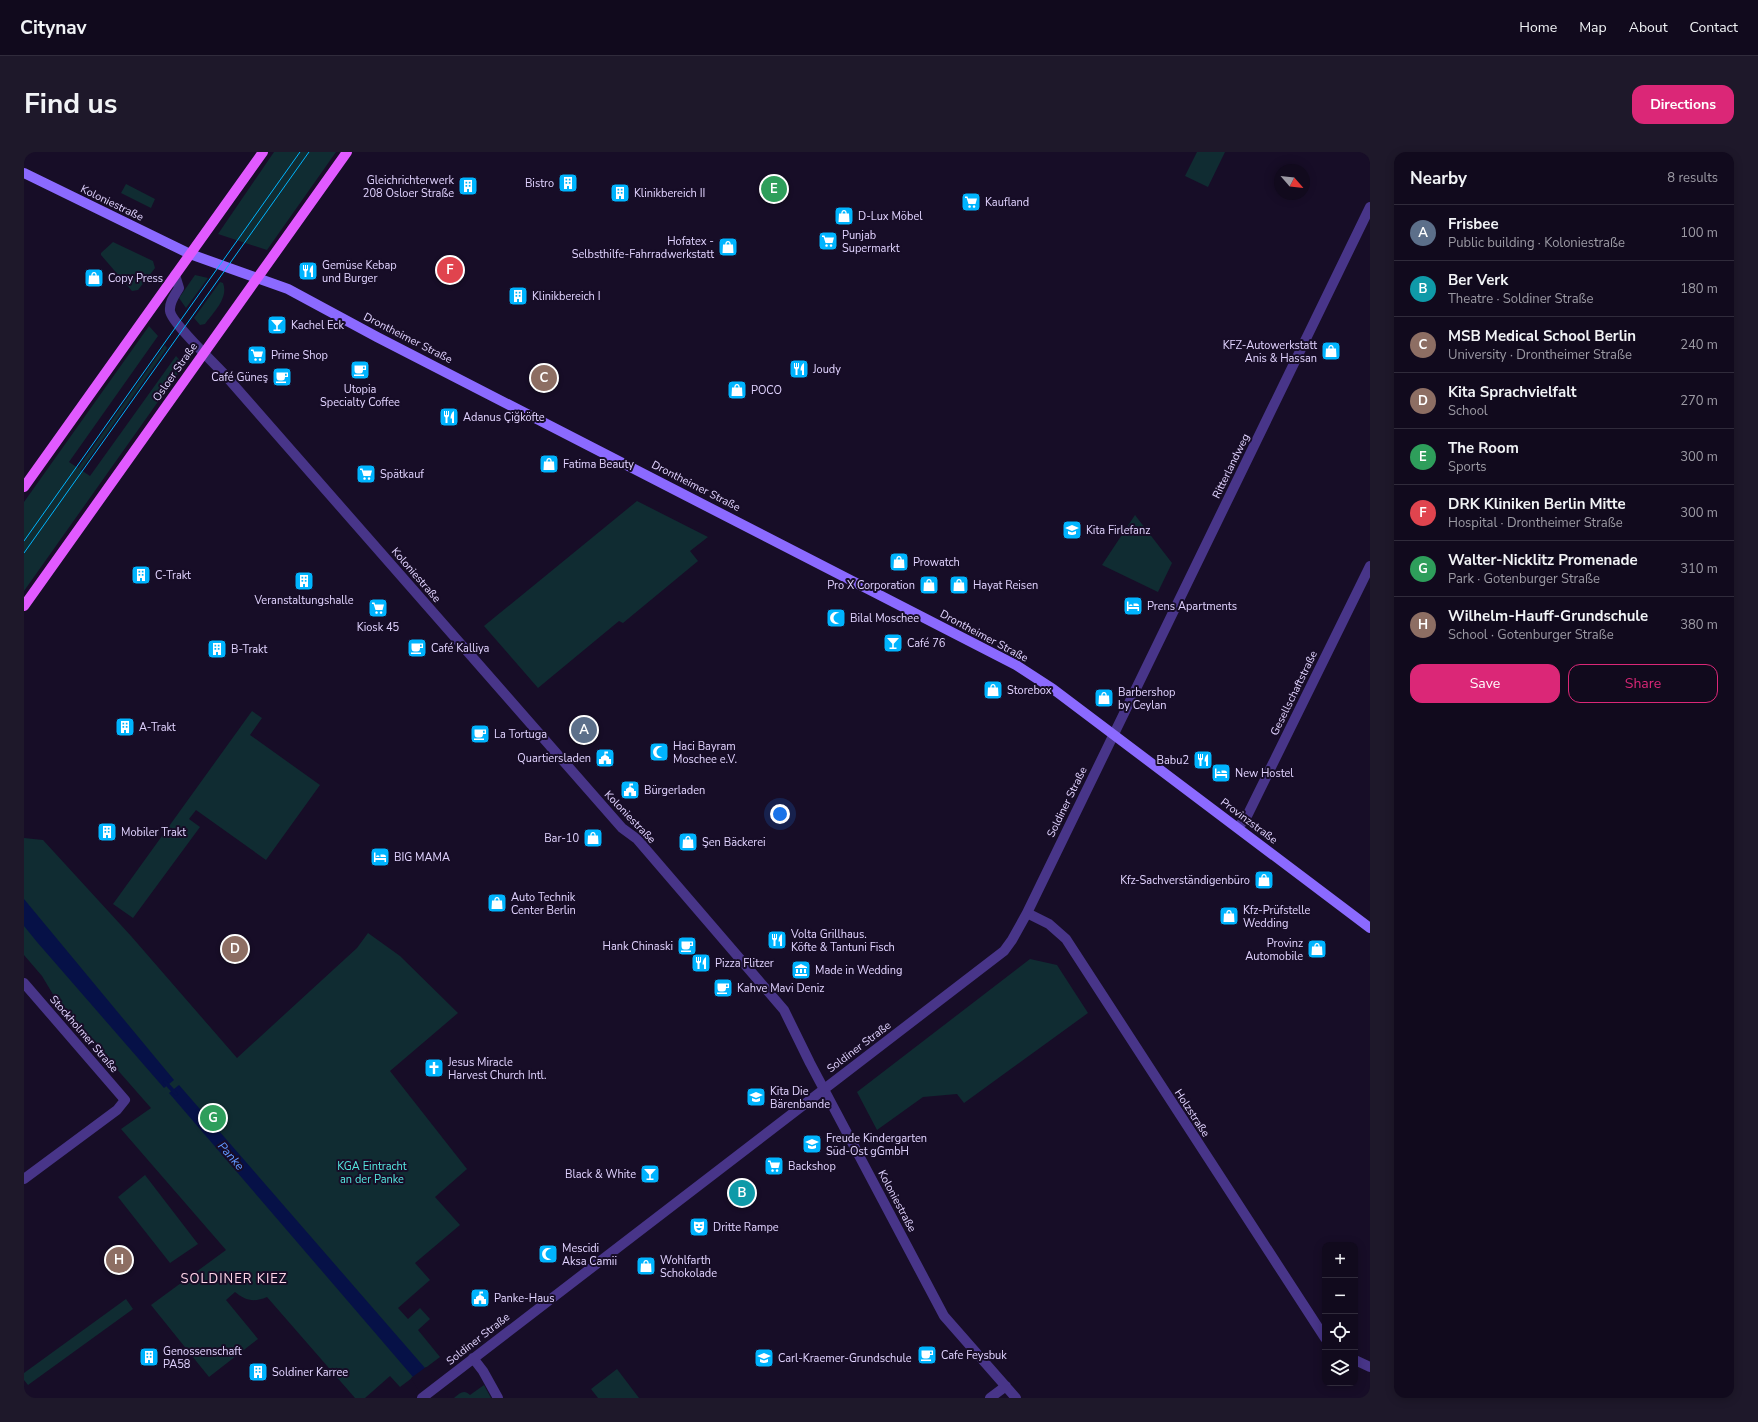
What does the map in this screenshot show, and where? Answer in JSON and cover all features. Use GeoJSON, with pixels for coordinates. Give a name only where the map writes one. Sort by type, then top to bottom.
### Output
{"type":"FeatureCollection","features":[{"type":"Feature","properties":{"kind":"main road"},"geometry":{"type":"LineString","coordinates":[[24,487],[263,152]]}},
{"type":"Feature","properties":{"kind":"main road","name":"Osloer Straße"},"geometry":{"type":"LineString","coordinates":[[24,606],[348,152]]}},
{"type":"Feature","properties":{"kind":"main road","name":"Koloniestraße"},"geometry":{"type":"LineString","coordinates":[[24,172],[190,254],[258,277]]}},
{"type":"Feature","properties":{"kind":"main road","name":"Drontheimer Straße"},"geometry":{"type":"LineString","coordinates":[[258,277],[288,289],[377,337],[1016,666],[1053,690],[1113,735]]}},
{"type":"Feature","properties":{"kind":"main road","name":"Provinzstraße"},"geometry":{"type":"LineString","coordinates":[[1113,735],[1370,928]]}},
{"type":"Feature","properties":{"kind":"street","name":"Ritterlandweg"},"geometry":{"type":"LineString","coordinates":[[1113,735],[1370,207]]}},
{"type":"Feature","properties":{"kind":"street","name":"Koloniestraße"},"geometry":{"type":"LineString","coordinates":[[175,275],[179,288],[172,300],[169,310],[175,322],[204,352],[622,828],[638,839],[784,1010],[810,1063],[944,1316],[1016,1398]]}},
{"type":"Feature","properties":{"kind":"street","name":"Gesellschaftstraße"},"geometry":{"type":"LineString","coordinates":[[1238,828],[1248,814],[1370,566]]}},
{"type":"Feature","properties":{"kind":"street","name":"Soldiner Straße"},"geometry":{"type":"LineString","coordinates":[[422,1398],[1004,951],[1027,913],[1113,735]]}},
{"type":"Feature","properties":{"kind":"street","name":"Holzstraße"},"geometry":{"type":"LineString","coordinates":[[1027,913],[1053,926],[1066,939],[1322,1333]]}},
{"type":"Feature","properties":{"kind":"street","name":"Stockholmer Straße"},"geometry":{"type":"LineString","coordinates":[[24,983],[125,1100],[117,1110],[24,1179]]}},
{"type":"Feature","properties":{"kind":"street"},"geometry":{"type":"LineString","coordinates":[[473,1358],[498,1398]]}},
{"type":"Feature","properties":{"kind":"street"},"geometry":{"type":"LineString","coordinates":[[1358,1361],[1370,1367]]}},
{"type":"Feature","properties":{"kind":"street"},"geometry":{"type":"LineString","coordinates":[[990,1398],[1006,1386]]}},
{"type":"Feature","properties":{"kind":"green space"},"geometry":{"type":"Polygon","coordinates":[[[274,152],[336,152],[267,250],[218,234],[274,152]]]}},
{"type":"Feature","properties":{"kind":"green space"},"geometry":{"type":"Polygon","coordinates":[[[1197,152],[1225,152],[1208,187],[1185,176],[1197,152]]]}},
{"type":"Feature","properties":{"kind":"green space"},"geometry":{"type":"Polygon","coordinates":[[[126,184],[155,199],[151,208],[121,193],[126,184]]]}},
{"type":"Feature","properties":{"kind":"green space"},"geometry":{"type":"Polygon","coordinates":[[[113,242],[153,261],[155,268],[138,290],[132,291],[101,255],[101,253],[113,242]]]}},
{"type":"Feature","properties":{"kind":"green space"},"geometry":{"type":"Polygon","coordinates":[[[195,275],[208,278],[186,308],[179,298],[195,275]]]}},
{"type":"Feature","properties":{"kind":"green space"},"geometry":{"type":"Polygon","coordinates":[[[220,282],[223,283],[224,289],[222,300],[205,324],[200,325],[194,318],[220,282]]]}},
{"type":"Feature","properties":{"kind":"green space"},"geometry":{"type":"Polygon","coordinates":[[[149,326],[158,336],[69,462],[78,468],[165,345],[167,348],[81,470],[90,476],[176,356],[184,365],[24,591],[24,502],[149,326]]]}},
{"type":"Feature","properties":{"kind":"green space"},"geometry":{"type":"Polygon","coordinates":[[[637,501],[708,537],[690,551],[698,561],[623,623],[619,621],[538,688],[484,626],[637,501]]]}},
{"type":"Feature","properties":{"kind":"green space"},"geometry":{"type":"Polygon","coordinates":[[[1135,515],[1172,563],[1158,592],[1102,565],[1135,515]]]}},
{"type":"Feature","properties":{"kind":"green space"},"geometry":{"type":"Polygon","coordinates":[[[252,711],[262,718],[250,735],[320,785],[266,860],[196,810],[189,819],[200,827],[133,918],[113,904],[252,711]]]}},
{"type":"Feature","properties":{"kind":"green space","name":"KGA Eintracht an der Panke"},"geometry":{"type":"Polygon","coordinates":[[[24,838],[43,840],[131,936],[237,1058],[357,948],[368,933],[400,956],[458,1013],[390,1071],[467,1169],[435,1197],[460,1225],[415,1263],[430,1280],[398,1308],[408,1319],[420,1308],[430,1319],[418,1330],[440,1357],[400,1387],[390,1376],[365,1398],[355,1398],[267,1297],[258,1300],[250,1300],[235,1292],[226,1300],[258,1339],[209,1377],[151,1305],[226,1250],[121,1129],[151,1108],[57,1001],[42,976],[24,955],[24,838]]]}},
{"type":"Feature","properties":{"kind":"green space"},"geometry":{"type":"Polygon","coordinates":[[[1030,959],[1057,965],[1088,1013],[964,1103],[957,1094],[923,1097],[877,1130],[857,1092],[1030,959]]]}},
{"type":"Feature","properties":{"kind":"green space"},"geometry":{"type":"Polygon","coordinates":[[[145,1175],[198,1244],[170,1263],[118,1197],[145,1175]]]}},
{"type":"Feature","properties":{"kind":"green space"},"geometry":{"type":"Polygon","coordinates":[[[126,1299],[133,1309],[28,1385],[24,1380],[24,1373],[126,1299]]]}},
{"type":"Feature","properties":{"kind":"green space"},"geometry":{"type":"Polygon","coordinates":[[[617,1369],[639,1398],[598,1398],[591,1389],[617,1369]]]}},
{"type":"Feature","properties":{"kind":"green space"},"geometry":{"type":"Polygon","coordinates":[[[484,1385],[491,1398],[454,1398],[460,1393],[464,1392],[470,1395],[484,1385]]]}},
{"type":"Feature","properties":{"kind":"water"},"geometry":{"type":"Polygon","coordinates":[[[24,899],[174,1080],[164,1088],[24,926],[24,899]]]}},
{"type":"Feature","properties":{"kind":"water"},"geometry":{"type":"Polygon","coordinates":[[[179,1085],[425,1368],[446,1398],[426,1398],[413,1377],[169,1093],[179,1085]]]}},
{"type":"Feature","properties":{"kind":"pier"},"geometry":{"type":"Polygon","coordinates":[[[426,1367],[448,1398],[423,1398],[411,1378],[426,1367]]]}},
{"type":"Feature","properties":{"kind":"waterway","name":"Panke"},"geometry":{"type":"LineString","coordinates":[[165,1082],[176,1094]]}},
{"type":"Feature","properties":{"kind":"tram line"},"geometry":{"type":"LineString","coordinates":[[24,541],[300,152]]}},
{"type":"Feature","properties":{"kind":"tram line"},"geometry":{"type":"LineString","coordinates":[[24,553],[309,152]]}},
{"type":"Feature","properties":{"kind":"place","name":"Bistro"},"geometry":{"type":"Point","coordinates":[568,183]}},
{"type":"Feature","properties":{"kind":"place","name":"Gleichrichterwerk 208 Osloer Straße"},"geometry":{"type":"Point","coordinates":[468,186]}},
{"type":"Feature","properties":{"kind":"place","name":"The Room"},"geometry":{"type":"Point","coordinates":[774,189]}},
{"type":"Feature","properties":{"kind":"place","name":"Klinikbereich II"},"geometry":{"type":"Point","coordinates":[620,193]}},
{"type":"Feature","properties":{"kind":"place","name":"Kaufland"},"geometry":{"type":"Point","coordinates":[971,202]}},
{"type":"Feature","properties":{"kind":"place","name":"D-Lux Möbel"},"geometry":{"type":"Point","coordinates":[844,216]}},
{"type":"Feature","properties":{"kind":"place","name":"Punjab Supermarkt"},"geometry":{"type":"Point","coordinates":[828,241]}},
{"type":"Feature","properties":{"kind":"place","name":"Hofatex - Selbsthilfe-Fahrradwerkstatt"},"geometry":{"type":"Point","coordinates":[728,247]}},
{"type":"Feature","properties":{"kind":"place","name":"DRK Kliniken Berlin Mitte"},"geometry":{"type":"Point","coordinates":[450,270]}},
{"type":"Feature","properties":{"kind":"place","name":"Gemüse Kebap und Burger"},"geometry":{"type":"Point","coordinates":[308,271]}},
{"type":"Feature","properties":{"kind":"place","name":"Copy Press"},"geometry":{"type":"Point","coordinates":[94,278]}},
{"type":"Feature","properties":{"kind":"place","name":"Klinikbereich I"},"geometry":{"type":"Point","coordinates":[518,296]}},
{"type":"Feature","properties":{"kind":"place","name":"Kachel Eck"},"geometry":{"type":"Point","coordinates":[277,325]}},
{"type":"Feature","properties":{"kind":"place","name":"KFZ-Autowerkstatt Anis & Hassan"},"geometry":{"type":"Point","coordinates":[1331,351]}},
{"type":"Feature","properties":{"kind":"place","name":"Prime Shop"},"geometry":{"type":"Point","coordinates":[257,355]}},
{"type":"Feature","properties":{"kind":"place","name":"Joudy"},"geometry":{"type":"Point","coordinates":[799,369]}},
{"type":"Feature","properties":{"kind":"place","name":"Utopia Specialty Coffee"},"geometry":{"type":"Point","coordinates":[360,370]}},
{"type":"Feature","properties":{"kind":"place","name":"Café Güneş"},"geometry":{"type":"Point","coordinates":[282,377]}},
{"type":"Feature","properties":{"kind":"place","name":"MSB Medical School Berlin"},"geometry":{"type":"Point","coordinates":[544,378]}},
{"type":"Feature","properties":{"kind":"place","name":"POCO"},"geometry":{"type":"Point","coordinates":[737,390]}},
{"type":"Feature","properties":{"kind":"place","name":"Adanus Çiğköfte"},"geometry":{"type":"Point","coordinates":[449,417]}},
{"type":"Feature","properties":{"kind":"place","name":"Fatima Beauty"},"geometry":{"type":"Point","coordinates":[549,464]}},
{"type":"Feature","properties":{"kind":"place","name":"Spätkauf"},"geometry":{"type":"Point","coordinates":[366,474]}},
{"type":"Feature","properties":{"kind":"place","name":"Kita Firlefanz"},"geometry":{"type":"Point","coordinates":[1072,530]}},
{"type":"Feature","properties":{"kind":"place","name":"Prowatch"},"geometry":{"type":"Point","coordinates":[899,562]}},
{"type":"Feature","properties":{"kind":"place","name":"C-Trakt"},"geometry":{"type":"Point","coordinates":[141,575]}},
{"type":"Feature","properties":{"kind":"place","name":"Veranstaltungshalle"},"geometry":{"type":"Point","coordinates":[304,581]}},
{"type":"Feature","properties":{"kind":"place","name":"Pro X Corporation"},"geometry":{"type":"Point","coordinates":[929,585]}},
{"type":"Feature","properties":{"kind":"place","name":"Hayat Reisen"},"geometry":{"type":"Point","coordinates":[959,585]}},
{"type":"Feature","properties":{"kind":"place","name":"Prens Apartments"},"geometry":{"type":"Point","coordinates":[1133,606]}},
{"type":"Feature","properties":{"kind":"place","name":"Kiosk 45"},"geometry":{"type":"Point","coordinates":[378,608]}},
{"type":"Feature","properties":{"kind":"place","name":"Bilal Moschee"},"geometry":{"type":"Point","coordinates":[836,618]}},
{"type":"Feature","properties":{"kind":"place","name":"Café 76"},"geometry":{"type":"Point","coordinates":[893,643]}},
{"type":"Feature","properties":{"kind":"place","name":"Café Kalliya"},"geometry":{"type":"Point","coordinates":[417,648]}},
{"type":"Feature","properties":{"kind":"place","name":"B-Trakt"},"geometry":{"type":"Point","coordinates":[217,649]}},
{"type":"Feature","properties":{"kind":"place","name":"Storebox"},"geometry":{"type":"Point","coordinates":[993,690]}},
{"type":"Feature","properties":{"kind":"place","name":"Barbershop by Ceylan"},"geometry":{"type":"Point","coordinates":[1104,698]}},
{"type":"Feature","properties":{"kind":"place","name":"A-Trakt"},"geometry":{"type":"Point","coordinates":[125,727]}},
{"type":"Feature","properties":{"kind":"place","name":"Frisbee"},"geometry":{"type":"Point","coordinates":[584,730]}},
{"type":"Feature","properties":{"kind":"place","name":"La Tortuga"},"geometry":{"type":"Point","coordinates":[480,734]}},
{"type":"Feature","properties":{"kind":"place","name":"Haci Bayram Moschee e.V."},"geometry":{"type":"Point","coordinates":[659,752]}},
{"type":"Feature","properties":{"kind":"place","name":"Quartiersladen"},"geometry":{"type":"Point","coordinates":[605,758]}},
{"type":"Feature","properties":{"kind":"place","name":"Babu2"},"geometry":{"type":"Point","coordinates":[1203,760]}},
{"type":"Feature","properties":{"kind":"place","name":"New Hostel"},"geometry":{"type":"Point","coordinates":[1221,773]}},
{"type":"Feature","properties":{"kind":"place","name":"Bürgerladen"},"geometry":{"type":"Point","coordinates":[630,790]}},
{"type":"Feature","properties":{"kind":"place","name":"Mobiler Trakt"},"geometry":{"type":"Point","coordinates":[107,832]}},
{"type":"Feature","properties":{"kind":"place","name":"Bar-10"},"geometry":{"type":"Point","coordinates":[593,838]}},
{"type":"Feature","properties":{"kind":"place","name":"Şen Bäckerei"},"geometry":{"type":"Point","coordinates":[688,842]}},
{"type":"Feature","properties":{"kind":"place","name":"BIG MAMA"},"geometry":{"type":"Point","coordinates":[380,857]}},
{"type":"Feature","properties":{"kind":"place","name":"Kfz-Sachverständigenbüro"},"geometry":{"type":"Point","coordinates":[1264,880]}},
{"type":"Feature","properties":{"kind":"place","name":"Auto Technik Center Berlin"},"geometry":{"type":"Point","coordinates":[497,903]}},
{"type":"Feature","properties":{"kind":"place","name":"Kfz-Prüfstelle Wedding"},"geometry":{"type":"Point","coordinates":[1229,916]}},
{"type":"Feature","properties":{"kind":"place","name":"Volta Grillhaus. Köfte & Tantuni Fisch"},"geometry":{"type":"Point","coordinates":[777,940]}},
{"type":"Feature","properties":{"kind":"place","name":"Hank Chinaski"},"geometry":{"type":"Point","coordinates":[687,946]}},
{"type":"Feature","properties":{"kind":"place","name":"Kita Sprachvielfalt"},"geometry":{"type":"Point","coordinates":[235,949]}},
{"type":"Feature","properties":{"kind":"place","name":"Provinz Automobile"},"geometry":{"type":"Point","coordinates":[1317,949]}},
{"type":"Feature","properties":{"kind":"place","name":"Pizza Flitzer"},"geometry":{"type":"Point","coordinates":[701,963]}},
{"type":"Feature","properties":{"kind":"place","name":"Made in Wedding"},"geometry":{"type":"Point","coordinates":[801,970]}},
{"type":"Feature","properties":{"kind":"place","name":"Kahve Mavi Deniz"},"geometry":{"type":"Point","coordinates":[723,988]}},
{"type":"Feature","properties":{"kind":"place","name":"Jesus Miracle Harvest Church Intl."},"geometry":{"type":"Point","coordinates":[434,1068]}},
{"type":"Feature","properties":{"kind":"place","name":"Kita Die Bärenbande"},"geometry":{"type":"Point","coordinates":[756,1097]}},
{"type":"Feature","properties":{"kind":"place","name":"Walter-Nicklitz Promenade"},"geometry":{"type":"Point","coordinates":[213,1118]}},
{"type":"Feature","properties":{"kind":"place","name":"Freude Kindergarten Süd-Ost gGmbH"},"geometry":{"type":"Point","coordinates":[812,1144]}},
{"type":"Feature","properties":{"kind":"place","name":"Backshop"},"geometry":{"type":"Point","coordinates":[774,1166]}},
{"type":"Feature","properties":{"kind":"place","name":"Black & White"},"geometry":{"type":"Point","coordinates":[650,1174]}},
{"type":"Feature","properties":{"kind":"place","name":"Ber Verk"},"geometry":{"type":"Point","coordinates":[742,1193]}},
{"type":"Feature","properties":{"kind":"place","name":"Dritte Rampe"},"geometry":{"type":"Point","coordinates":[699,1227]}},
{"type":"Feature","properties":{"kind":"place","name":"Mescidi Aksa Camii"},"geometry":{"type":"Point","coordinates":[548,1254]}},
{"type":"Feature","properties":{"kind":"place","name":"Wilhelm-Hauff-Grundschule"},"geometry":{"type":"Point","coordinates":[119,1260]}},
{"type":"Feature","properties":{"kind":"place","name":"Wohlfarth Schokolade"},"geometry":{"type":"Point","coordinates":[646,1266]}},
{"type":"Feature","properties":{"kind":"place","name":"Panke-Haus"},"geometry":{"type":"Point","coordinates":[480,1298]}},
{"type":"Feature","properties":{"kind":"place","name":"Cafe Feysbuk"},"geometry":{"type":"Point","coordinates":[927,1355]}},
{"type":"Feature","properties":{"kind":"place","name":"Genossenschaft PA58"},"geometry":{"type":"Point","coordinates":[149,1357]}},
{"type":"Feature","properties":{"kind":"place","name":"Carl-Kraemer-Grundschule"},"geometry":{"type":"Point","coordinates":[764,1358]}},
{"type":"Feature","properties":{"kind":"place","name":"Soldiner Karree"},"geometry":{"type":"Point","coordinates":[258,1372]}},
{"type":"Feature","properties":{"kind":"district","name":"SOLDINER KIEZ"},"geometry":{"type":"Point","coordinates":[234,1279]}}]}
